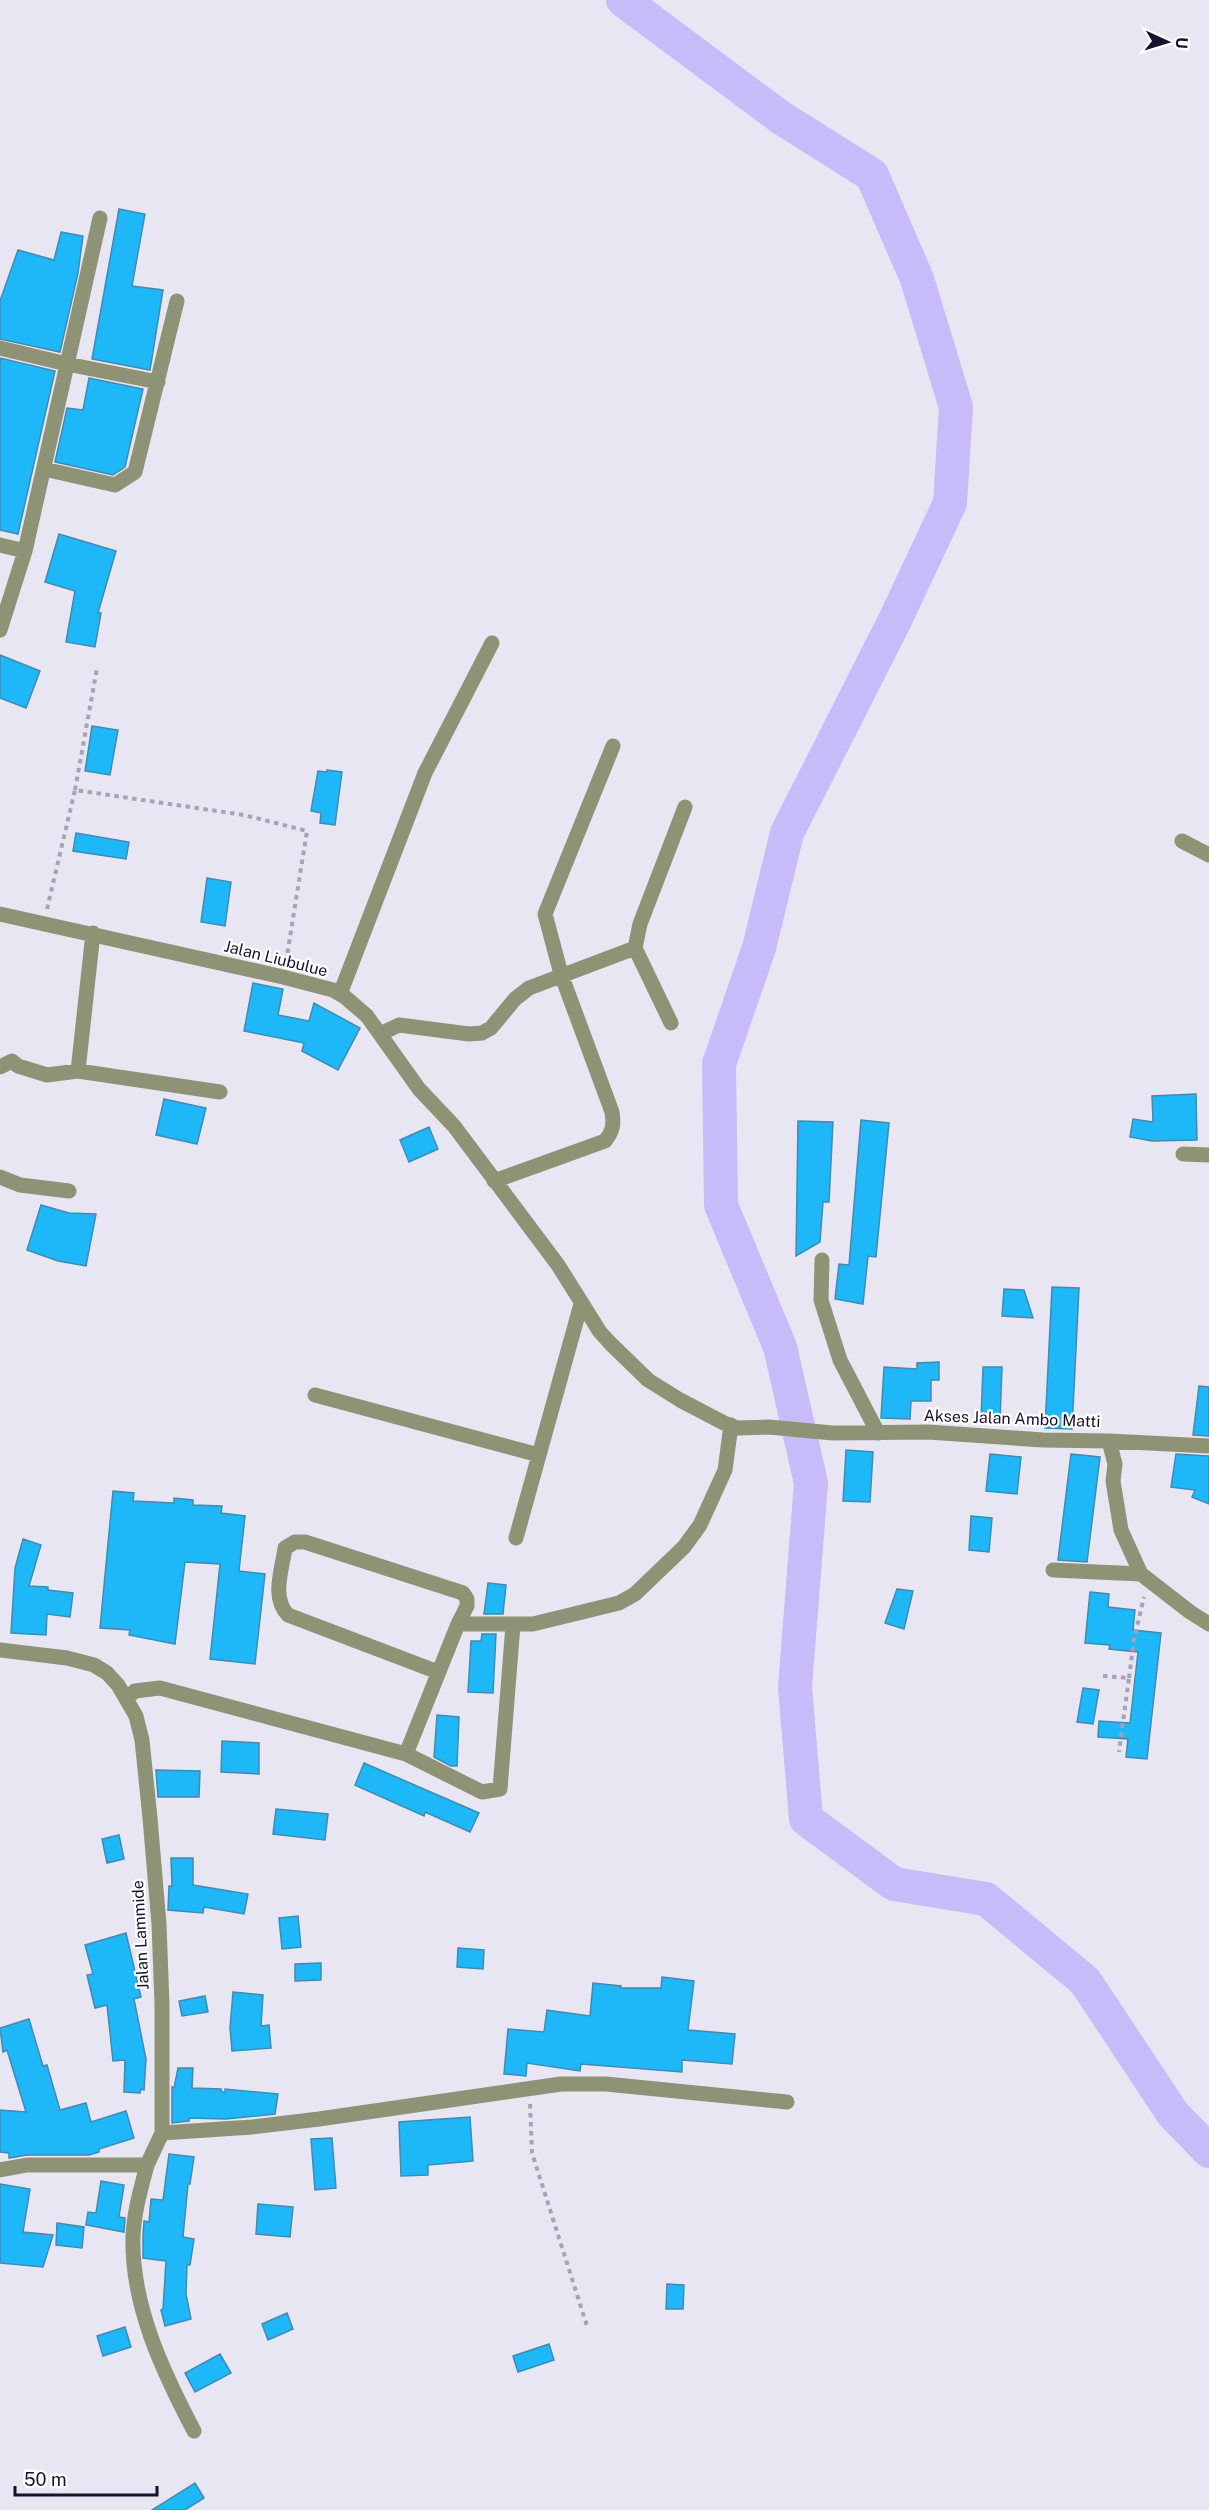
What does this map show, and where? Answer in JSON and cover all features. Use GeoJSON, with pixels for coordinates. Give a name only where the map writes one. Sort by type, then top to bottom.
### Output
{"type":"FeatureCollection","features":[{"type":"Feature","properties":{"kind":"street"},"geometry":{"type":"LineString","coordinates":[[0,630],[25,551],[45,469],[100,218]]}},
{"type":"Feature","properties":{"kind":"street"},"geometry":{"type":"LineString","coordinates":[[45,469],[115,485],[133,474],[138,467],[177,301]]}},
{"type":"Feature","properties":{"kind":"street"},"geometry":{"type":"LineString","coordinates":[[0,348],[158,382]]}},
{"type":"Feature","properties":{"kind":"street"},"geometry":{"type":"LineString","coordinates":[[0,545],[25,551]]}},
{"type":"Feature","properties":{"kind":"street"},"geometry":{"type":"LineString","coordinates":[[340,994],[425,773],[492,643]]}},
{"type":"Feature","properties":{"kind":"street"},"geometry":{"type":"LineString","coordinates":[[494,1181],[605,1141],[611,1134],[614,1124],[612,1112],[561,974],[545,914],[613,746]]}},
{"type":"Feature","properties":{"kind":"street"},"geometry":{"type":"LineString","coordinates":[[671,1023],[635,948],[640,924],[685,807]]}},
{"type":"Feature","properties":{"kind":"street"},"geometry":{"type":"LineString","coordinates":[[1182,841],[1209,855]]}},
{"type":"Feature","properties":{"kind":"street","name":"Jalan Liubulue"},"geometry":{"type":"LineString","coordinates":[[0,914],[283,977],[333,990],[340,994],[367,1016],[419,1089],[454,1126],[558,1265],[600,1332],[648,1380],[680,1400],[731,1425]]}},
{"type":"Feature","properties":{"kind":"street"},"geometry":{"type":"LineString","coordinates":[[78,1071],[93,933]]}},
{"type":"Feature","properties":{"kind":"street"},"geometry":{"type":"LineString","coordinates":[[380,1034],[399,1025],[469,1034],[482,1033],[491,1028],[515,999],[529,988],[561,974],[635,948]]}},
{"type":"Feature","properties":{"kind":"street"},"geometry":{"type":"LineString","coordinates":[[0,1067],[12,1061],[18,1066],[46,1075],[78,1071],[220,1092]]}},
{"type":"Feature","properties":{"kind":"street"},"geometry":{"type":"LineString","coordinates":[[1183,1154],[1209,1155]]}},
{"type":"Feature","properties":{"kind":"street"},"geometry":{"type":"LineString","coordinates":[[0,1177],[20,1185],[69,1191]]}},
{"type":"Feature","properties":{"kind":"street"},"geometry":{"type":"LineString","coordinates":[[822,1260],[821,1300],[840,1360],[878,1433]]}},
{"type":"Feature","properties":{"kind":"street"},"geometry":{"type":"LineString","coordinates":[[516,1538],[581,1304]]}},
{"type":"Feature","properties":{"kind":"street"},"geometry":{"type":"LineString","coordinates":[[315,1395],[539,1455]]}},
{"type":"Feature","properties":{"kind":"street"},"geometry":{"type":"LineString","coordinates":[[458,1623],[533,1624],[619,1603],[635,1593],[663,1569],[684,1547],[700,1525],[725,1470],[731,1425]]}},
{"type":"Feature","properties":{"kind":"street","name":"Akses Jalan Ambo Matti"},"geometry":{"type":"LineString","coordinates":[[731,1425],[738,1428],[769,1427],[833,1433],[928,1432],[1043,1440],[1109,1441],[1115,1464],[1113,1481],[1121,1530],[1144,1578]]}},
{"type":"Feature","properties":{"kind":"street"},"geometry":{"type":"LineString","coordinates":[[1109,1441],[1209,1446]]}},
{"type":"Feature","properties":{"kind":"street"},"geometry":{"type":"LineString","coordinates":[[406,1754],[458,1623],[467,1606],[467,1599],[463,1593],[305,1542],[295,1542],[285,1548],[278,1596],[280,1607],[288,1615],[438,1672]]}},
{"type":"Feature","properties":{"kind":"street"},"geometry":{"type":"LineString","coordinates":[[1053,1570],[1144,1578],[1209,1624]]}},
{"type":"Feature","properties":{"kind":"street"},"geometry":{"type":"LineString","coordinates":[[127,1698],[135,1691],[160,1688],[406,1754],[482,1792],[491,1792],[500,1789],[513,1625]]}},
{"type":"Feature","properties":{"kind":"street","name":"Jalan Lammide"},"geometry":{"type":"LineString","coordinates":[[0,1650],[67,1659],[94,1665],[107,1673],[127,1698],[136,1716],[142,1740],[159,1924],[162,2133],[147,2165],[137,2202],[134,2224],[134,2271],[152,2337],[178,2400],[194,2431]]}},
{"type":"Feature","properties":{"kind":"street"},"geometry":{"type":"LineString","coordinates":[[162,2133],[252,2127],[319,2119],[561,2084],[606,2084],[787,2102]]}},
{"type":"Feature","properties":{"kind":"street"},"geometry":{"type":"LineString","coordinates":[[0,2170],[27,2165],[147,2165]]}},
{"type":"Feature","properties":{"kind":"path"},"geometry":{"type":"LineString","coordinates":[[44,923],[75,790],[97,668]]}},
{"type":"Feature","properties":{"kind":"path"},"geometry":{"type":"LineString","coordinates":[[75,790],[244,815],[307,831],[283,977]]}},
{"type":"Feature","properties":{"kind":"path"},"geometry":{"type":"LineString","coordinates":[[1119,1752],[1144,1578]]}},
{"type":"Feature","properties":{"kind":"path"},"geometry":{"type":"LineString","coordinates":[[1103,1676],[1129,1678]]}},
{"type":"Feature","properties":{"kind":"path"},"geometry":{"type":"LineString","coordinates":[[530,2088],[532,2153],[587,2326]]}},
{"type":"Feature","properties":{"kind":"building"},"geometry":{"type":"Polygon","coordinates":[[[119,209],[145,214],[132,286],[163,290],[150,370],[92,359],[119,209]]]}},
{"type":"Feature","properties":{"kind":"building"},"geometry":{"type":"Polygon","coordinates":[[[61,232],[83,236],[78,273],[60,352],[0,339],[0,301],[18,250],[54,260],[61,232]]]}},
{"type":"Feature","properties":{"kind":"building"},"geometry":{"type":"Polygon","coordinates":[[[0,358],[55,371],[18,534],[0,530],[0,358]]]}},
{"type":"Feature","properties":{"kind":"building"},"geometry":{"type":"Polygon","coordinates":[[[89,378],[143,389],[125,467],[113,475],[55,462],[67,408],[83,410],[89,378]]]}},
{"type":"Feature","properties":{"kind":"building"},"geometry":{"type":"Polygon","coordinates":[[[59,534],[116,551],[98,613],[101,613],[95,647],[66,642],[75,591],[45,582],[59,534]]]}},
{"type":"Feature","properties":{"kind":"building"},"geometry":{"type":"Polygon","coordinates":[[[0,655],[40,671],[26,708],[0,698],[0,655]]]}},
{"type":"Feature","properties":{"kind":"building"},"geometry":{"type":"Polygon","coordinates":[[[92,726],[118,730],[110,775],[85,771],[92,726]]]}},
{"type":"Feature","properties":{"kind":"building"},"geometry":{"type":"Polygon","coordinates":[[[327,770],[342,772],[335,825],[320,823],[321,813],[311,811],[318,771],[327,772],[327,770]]]}},
{"type":"Feature","properties":{"kind":"building"},"geometry":{"type":"Polygon","coordinates":[[[76,833],[129,842],[126,859],[73,851],[76,833]]]}},
{"type":"Feature","properties":{"kind":"building"},"geometry":{"type":"Polygon","coordinates":[[[207,878],[231,882],[225,926],[201,922],[207,878]]]}},
{"type":"Feature","properties":{"kind":"building"},"geometry":{"type":"Polygon","coordinates":[[[253,983],[283,989],[278,1015],[309,1021],[314,1003],[360,1028],[338,1070],[302,1051],[304,1043],[244,1031],[253,983]]]}},
{"type":"Feature","properties":{"kind":"building"},"geometry":{"type":"Polygon","coordinates":[[[1196,1094],[1197,1140],[1152,1141],[1130,1137],[1133,1119],[1153,1122],[1152,1096],[1196,1094]]]}},
{"type":"Feature","properties":{"kind":"building"},"geometry":{"type":"Polygon","coordinates":[[[164,1099],[206,1108],[197,1144],[156,1135],[164,1099]]]}},
{"type":"Feature","properties":{"kind":"building"},"geometry":{"type":"Polygon","coordinates":[[[861,1120],[889,1123],[876,1257],[868,1256],[863,1304],[835,1299],[839,1264],[849,1265],[861,1120]]]}},
{"type":"Feature","properties":{"kind":"building"},"geometry":{"type":"Polygon","coordinates":[[[798,1121],[833,1122],[829,1202],[823,1202],[820,1242],[796,1256],[798,1121]]]}},
{"type":"Feature","properties":{"kind":"building"},"geometry":{"type":"Polygon","coordinates":[[[429,1127],[438,1149],[409,1162],[400,1140],[429,1127]]]}},
{"type":"Feature","properties":{"kind":"building"},"geometry":{"type":"Polygon","coordinates":[[[41,1205],[69,1213],[96,1214],[86,1266],[58,1261],[27,1250],[41,1205]]]}},
{"type":"Feature","properties":{"kind":"building"},"geometry":{"type":"Polygon","coordinates":[[[1052,1287],[1079,1288],[1072,1429],[1045,1428],[1052,1287]]]}},
{"type":"Feature","properties":{"kind":"building"},"geometry":{"type":"Polygon","coordinates":[[[1004,1289],[1024,1290],[1033,1318],[1002,1316],[1004,1289]]]}},
{"type":"Feature","properties":{"kind":"building"},"geometry":{"type":"Polygon","coordinates":[[[939,1362],[939,1380],[931,1380],[931,1401],[911,1401],[910,1419],[881,1418],[884,1367],[917,1369],[917,1363],[939,1362]]]}},
{"type":"Feature","properties":{"kind":"building"},"geometry":{"type":"Polygon","coordinates":[[[983,1367],[1002,1367],[1000,1421],[981,1421],[983,1367]]]}},
{"type":"Feature","properties":{"kind":"building"},"geometry":{"type":"Polygon","coordinates":[[[1199,1386],[1209,1387],[1209,1436],[1193,1435],[1199,1386]]]}},
{"type":"Feature","properties":{"kind":"building"},"geometry":{"type":"Polygon","coordinates":[[[846,1450],[873,1452],[870,1502],[843,1501],[846,1450]]]}},
{"type":"Feature","properties":{"kind":"building"},"geometry":{"type":"Polygon","coordinates":[[[990,1454],[1021,1457],[1017,1494],[986,1491],[990,1454]]]}},
{"type":"Feature","properties":{"kind":"building"},"geometry":{"type":"Polygon","coordinates":[[[1071,1454],[1100,1457],[1087,1562],[1058,1560],[1071,1454]]]}},
{"type":"Feature","properties":{"kind":"building"},"geometry":{"type":"Polygon","coordinates":[[[1176,1454],[1209,1456],[1209,1504],[1192,1497],[1195,1490],[1171,1487],[1176,1454]]]}},
{"type":"Feature","properties":{"kind":"building"},"geometry":{"type":"Polygon","coordinates":[[[113,1491],[134,1493],[133,1501],[174,1503],[174,1498],[193,1500],[193,1505],[222,1506],[221,1513],[245,1516],[239,1571],[265,1574],[255,1664],[210,1659],[220,1564],[185,1562],[175,1644],[129,1635],[130,1630],[100,1628],[113,1491]]]}},
{"type":"Feature","properties":{"kind":"building"},"geometry":{"type":"Polygon","coordinates":[[[971,1516],[992,1518],[989,1552],[969,1550],[971,1516]]]}},
{"type":"Feature","properties":{"kind":"building"},"geometry":{"type":"Polygon","coordinates":[[[23,1539],[41,1545],[29,1586],[48,1587],[48,1590],[73,1593],[70,1617],[47,1614],[46,1635],[11,1633],[15,1568],[23,1539]]]}},
{"type":"Feature","properties":{"kind":"building"},"geometry":{"type":"Polygon","coordinates":[[[488,1583],[506,1585],[503,1614],[484,1614],[488,1583]]]}},
{"type":"Feature","properties":{"kind":"building"},"geometry":{"type":"Polygon","coordinates":[[[897,1589],[913,1591],[904,1629],[885,1623],[897,1589]]]}},
{"type":"Feature","properties":{"kind":"building"},"geometry":{"type":"Polygon","coordinates":[[[1090,1592],[1109,1594],[1108,1607],[1135,1610],[1133,1630],[1161,1633],[1147,1759],[1126,1757],[1128,1739],[1098,1737],[1099,1721],[1130,1723],[1138,1652],[1109,1649],[1110,1645],[1085,1643],[1090,1592]]]}},
{"type":"Feature","properties":{"kind":"building"},"geometry":{"type":"Polygon","coordinates":[[[482,1634],[496,1634],[493,1693],[468,1692],[471,1641],[481,1641],[482,1634]]]}},
{"type":"Feature","properties":{"kind":"building"},"geometry":{"type":"Polygon","coordinates":[[[1083,1688],[1099,1690],[1093,1724],[1077,1722],[1083,1688]]]}},
{"type":"Feature","properties":{"kind":"building"},"geometry":{"type":"Polygon","coordinates":[[[437,1715],[459,1717],[457,1766],[451,1766],[434,1757],[437,1715]]]}},
{"type":"Feature","properties":{"kind":"building"},"geometry":{"type":"Polygon","coordinates":[[[222,1741],[259,1743],[259,1774],[221,1772],[222,1741]]]}},
{"type":"Feature","properties":{"kind":"building"},"geometry":{"type":"Polygon","coordinates":[[[364,1763],[479,1813],[470,1832],[425,1812],[424,1816],[355,1785],[364,1763]]]}},
{"type":"Feature","properties":{"kind":"building"},"geometry":{"type":"Polygon","coordinates":[[[156,1770],[200,1771],[199,1797],[158,1797],[156,1770]]]}},
{"type":"Feature","properties":{"kind":"building"},"geometry":{"type":"Polygon","coordinates":[[[276,1809],[328,1814],[325,1840],[273,1834],[276,1809]]]}},
{"type":"Feature","properties":{"kind":"building"},"geometry":{"type":"Polygon","coordinates":[[[119,1835],[124,1859],[107,1863],[102,1839],[119,1835]]]}},
{"type":"Feature","properties":{"kind":"building"},"geometry":{"type":"Polygon","coordinates":[[[171,1858],[193,1858],[193,1885],[248,1894],[244,1914],[204,1907],[203,1913],[168,1910],[169,1886],[172,1886],[171,1858]]]}},
{"type":"Feature","properties":{"kind":"building"},"geometry":{"type":"Polygon","coordinates":[[[298,1916],[301,1947],[282,1949],[279,1918],[298,1916]]]}},
{"type":"Feature","properties":{"kind":"building"},"geometry":{"type":"Polygon","coordinates":[[[126,1933],[141,1997],[134,1999],[146,2059],[144,2090],[141,2089],[140,2093],[124,2092],[125,2060],[113,2061],[107,2005],[95,2008],[87,1975],[93,1974],[85,1945],[126,1933]]]}},
{"type":"Feature","properties":{"kind":"building"},"geometry":{"type":"Polygon","coordinates":[[[458,1948],[484,1950],[483,1969],[457,1967],[458,1948]]]}},
{"type":"Feature","properties":{"kind":"building"},"geometry":{"type":"Polygon","coordinates":[[[321,1963],[321,1980],[295,1981],[295,1964],[321,1963]]]}},
{"type":"Feature","properties":{"kind":"building"},"geometry":{"type":"Polygon","coordinates":[[[662,1977],[694,1981],[688,2030],[735,2034],[732,2064],[682,2060],[682,2072],[581,2064],[580,2071],[527,2063],[526,2076],[504,2074],[508,2029],[544,2032],[547,2010],[590,2016],[593,1983],[621,1986],[620,1988],[661,1988],[662,1977]]]}},
{"type":"Feature","properties":{"kind":"building"},"geometry":{"type":"Polygon","coordinates":[[[233,1992],[263,1995],[261,2026],[269,2025],[271,2048],[232,2051],[230,2028],[233,1992]]]}},
{"type":"Feature","properties":{"kind":"building"},"geometry":{"type":"Polygon","coordinates":[[[205,1996],[208,2012],[182,2016],[179,2001],[205,1996]]]}},
{"type":"Feature","properties":{"kind":"building"},"geometry":{"type":"Polygon","coordinates":[[[29,2019],[43,2066],[47,2065],[60,2110],[86,2103],[91,2122],[126,2111],[134,2138],[99,2149],[99,2152],[89,2155],[27,2155],[9,2158],[9,2153],[0,2152],[0,2110],[26,2112],[7,2050],[3,2052],[0,2028],[29,2019]]]}},
{"type":"Feature","properties":{"kind":"building"},"geometry":{"type":"Polygon","coordinates":[[[178,2068],[193,2068],[192,2088],[221,2089],[222,2092],[225,2092],[225,2089],[278,2094],[275,2114],[226,2119],[189,2118],[189,2121],[172,2123],[172,2087],[174,2088],[178,2068]]]}},
{"type":"Feature","properties":{"kind":"building"},"geometry":{"type":"Polygon","coordinates":[[[470,2117],[473,2161],[428,2165],[428,2175],[401,2176],[399,2122],[470,2117]]]}},
{"type":"Feature","properties":{"kind":"building"},"geometry":{"type":"Polygon","coordinates":[[[332,2138],[336,2188],[315,2190],[311,2139],[332,2138]]]}},
{"type":"Feature","properties":{"kind":"building"},"geometry":{"type":"Polygon","coordinates":[[[169,2154],[194,2157],[190,2184],[188,2184],[183,2237],[194,2239],[190,2265],[187,2265],[186,2294],[191,2319],[165,2326],[161,2310],[163,2309],[166,2261],[143,2258],[143,2236],[144,2221],[149,2222],[151,2199],[163,2200],[169,2154]]]}},
{"type":"Feature","properties":{"kind":"building"},"geometry":{"type":"Polygon","coordinates":[[[101,2181],[124,2185],[119,2217],[125,2218],[124,2232],[86,2225],[88,2212],[96,2213],[101,2181]]]}},
{"type":"Feature","properties":{"kind":"building"},"geometry":{"type":"Polygon","coordinates":[[[0,2184],[30,2189],[23,2232],[53,2235],[43,2267],[0,2263],[0,2184]]]}},
{"type":"Feature","properties":{"kind":"building"},"geometry":{"type":"Polygon","coordinates":[[[258,2204],[293,2207],[290,2237],[256,2234],[258,2204]]]}},
{"type":"Feature","properties":{"kind":"building"},"geometry":{"type":"Polygon","coordinates":[[[57,2223],[84,2227],[82,2248],[56,2245],[57,2223]]]}},
{"type":"Feature","properties":{"kind":"building"},"geometry":{"type":"Polygon","coordinates":[[[667,2284],[684,2285],[683,2309],[666,2309],[667,2284]]]}},
{"type":"Feature","properties":{"kind":"building"},"geometry":{"type":"Polygon","coordinates":[[[287,2313],[293,2329],[268,2340],[262,2324],[287,2313]]]}},
{"type":"Feature","properties":{"kind":"building"},"geometry":{"type":"Polygon","coordinates":[[[125,2327],[131,2347],[103,2356],[97,2336],[125,2327]]]}},
{"type":"Feature","properties":{"kind":"building"},"geometry":{"type":"Polygon","coordinates":[[[549,2344],[554,2360],[518,2372],[513,2356],[549,2344]]]}},
{"type":"Feature","properties":{"kind":"building"},"geometry":{"type":"Polygon","coordinates":[[[220,2354],[231,2373],[195,2392],[185,2373],[220,2354]]]}},
{"type":"Feature","properties":{"kind":"building"},"geometry":{"type":"Polygon","coordinates":[[[195,2483],[204,2498],[185,2510],[152,2510],[195,2483]]]}},
{"type":"Feature","properties":{"kind":"waterway"},"geometry":{"type":"LineString","coordinates":[[623,0],[780,117],[872,175],[917,279],[956,407],[950,503],[895,620],[787,833],[759,948],[719,1064],[721,1205],[780,1347],[811,1483],[795,1687],[806,1819],[894,1884],[986,1899],[1085,1981],[1173,2114],[1209,2151]]}}]}
